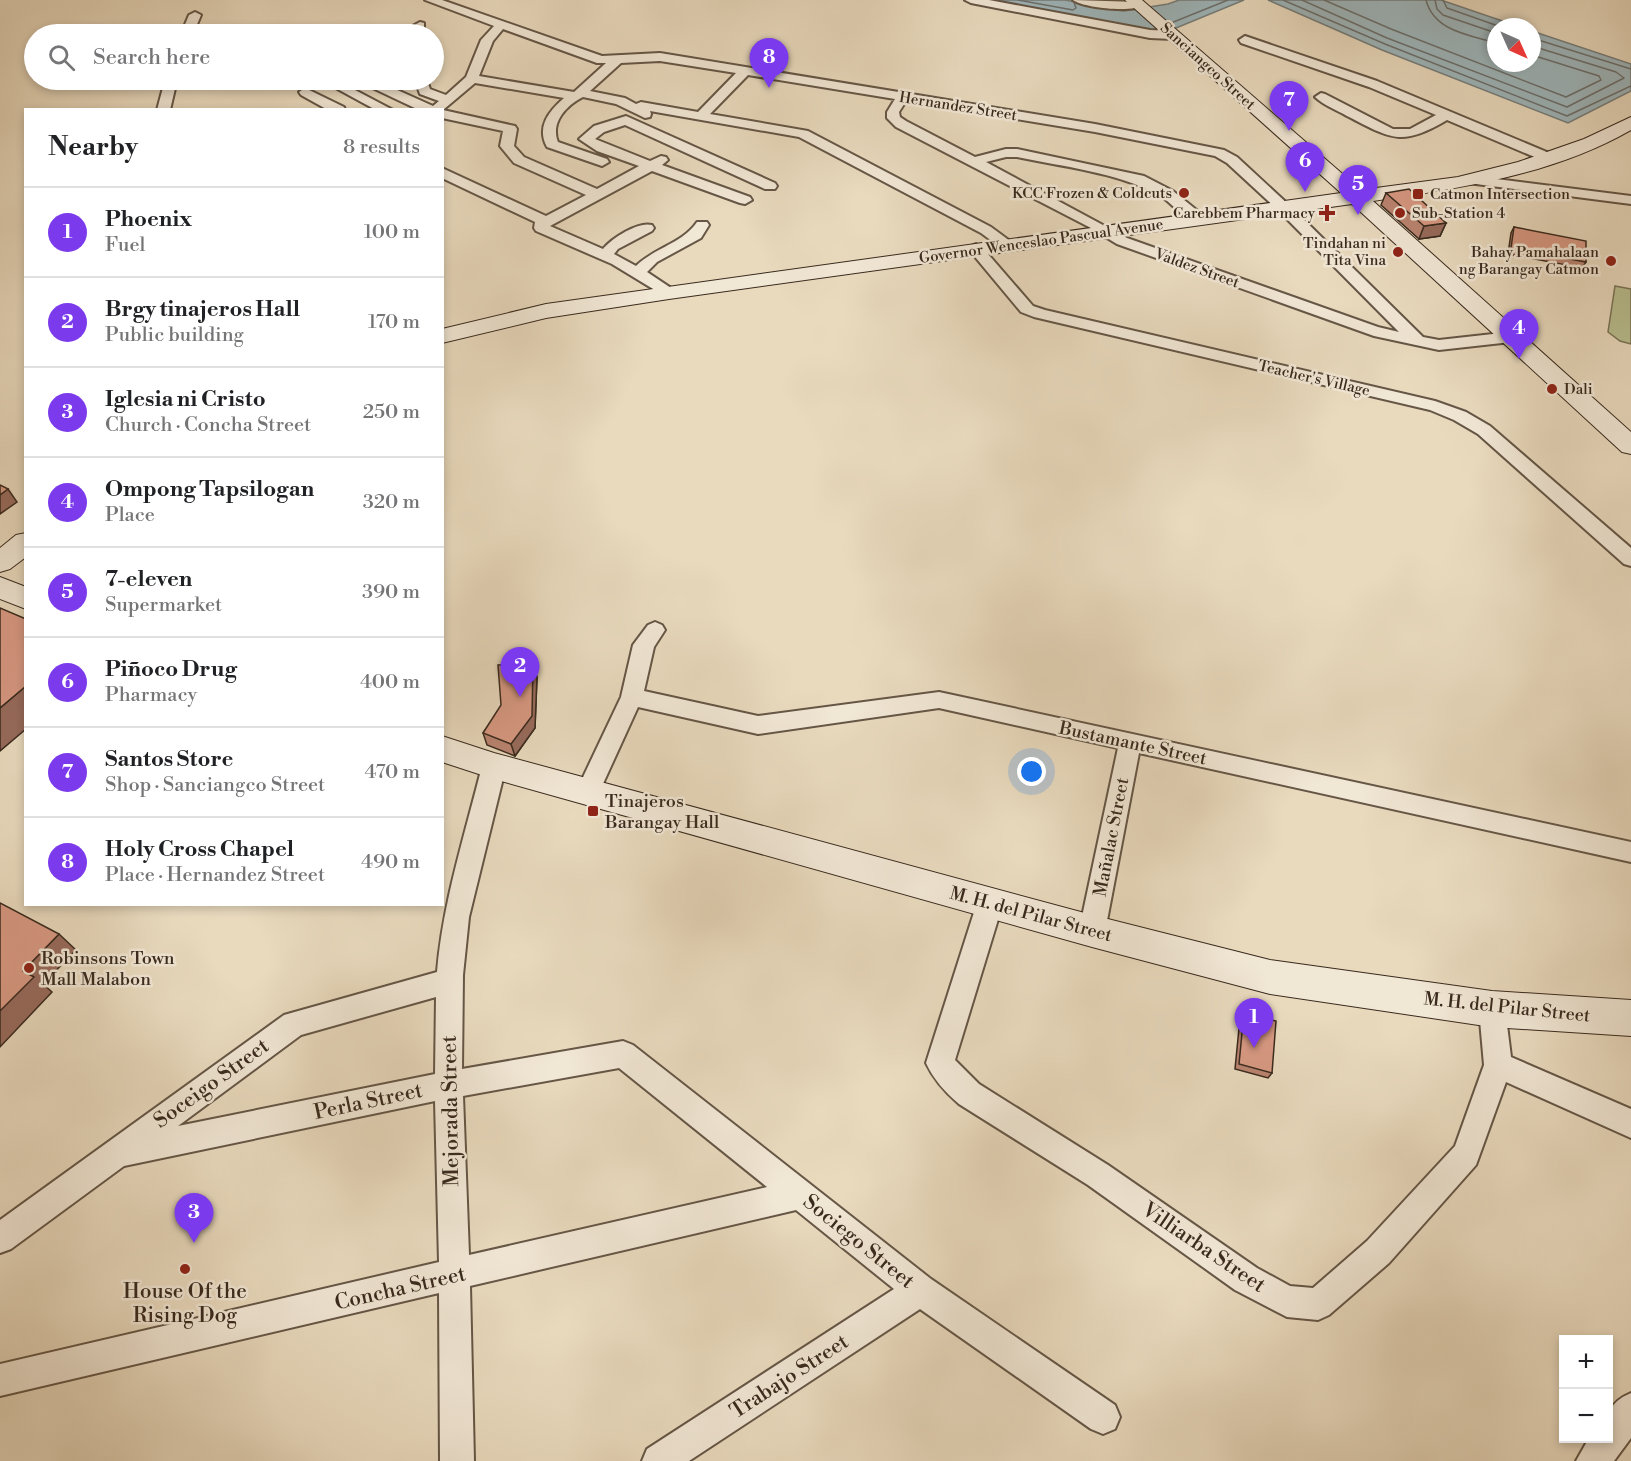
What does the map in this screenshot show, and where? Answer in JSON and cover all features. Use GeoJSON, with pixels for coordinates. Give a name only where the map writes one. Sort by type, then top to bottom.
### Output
{"type":"FeatureCollection","features":[{"type":"Feature","properties":{"kind":"main road","name":"Sanciangco Street"},"geometry":{"type":"LineString","coordinates":[[1138,4],[1359,198],[1511,337],[1622,431],[1631,446]]}},
{"type":"Feature","properties":{"kind":"main road","name":"Governor Wenceslao Pascual Avenue"},"geometry":{"type":"LineString","coordinates":[[444,336],[546,311],[669,292],[1005,244],[1285,209],[1473,180],[1550,158],[1602,138],[1631,122]]}},
{"type":"Feature","properties":{"kind":"main road"},"geometry":{"type":"LineString","coordinates":[[0,562],[24,544]]}},
{"type":"Feature","properties":{"kind":"main road"},"geometry":{"type":"LineString","coordinates":[[0,587],[24,598]]}},
{"type":"Feature","properties":{"kind":"main road","name":"M. H. del Pilar Street"},"geometry":{"type":"LineString","coordinates":[[444,750],[494,766],[990,903],[1270,977],[1492,1009],[1631,1018]]}},
{"type":"Feature","properties":{"kind":"street","name":"Hernandez Street"},"geometry":{"type":"LineString","coordinates":[[430,0],[601,60],[660,57],[1095,128],[1213,151],[1232,159],[1419,342]]}},
{"type":"Feature","properties":{"kind":"street"},"geometry":{"type":"LineString","coordinates":[[971,0],[1150,34],[1170,32]]}},
{"type":"Feature","properties":{"kind":"street"},"geometry":{"type":"LineString","coordinates":[[1079,0],[1112,6],[1138,4]]}},
{"type":"Feature","properties":{"kind":"street"},"geometry":{"type":"LineString","coordinates":[[191,24],[195,15]]}},
{"type":"Feature","properties":{"kind":"street"},"geometry":{"type":"LineString","coordinates":[[438,108],[472,79],[487,40],[500,26]]}},
{"type":"Feature","properties":{"kind":"street"},"geometry":{"type":"LineString","coordinates":[[1245,40],[1373,84],[1550,158]]}},
{"type":"Feature","properties":{"kind":"street"},"geometry":{"type":"LineString","coordinates":[[616,61],[556,111],[551,119],[549,141],[635,174]]}},
{"type":"Feature","properties":{"kind":"street"},"geometry":{"type":"LineString","coordinates":[[701,116],[745,71]]}},
{"type":"Feature","properties":{"kind":"street"},"geometry":{"type":"LineString","coordinates":[[472,79],[620,101],[643,110],[701,116],[803,134],[986,230],[1005,244]]}},
{"type":"Feature","properties":{"kind":"street"},"geometry":{"type":"LineString","coordinates":[[164,108],[168,90]]}},
{"type":"Feature","properties":{"kind":"street"},"geometry":{"type":"LineString","coordinates":[[309,90],[305,92],[335,108]]}},
{"type":"Feature","properties":{"kind":"street"},"geometry":{"type":"LineString","coordinates":[[347,90],[383,108]]}},
{"type":"Feature","properties":{"kind":"street"},"geometry":{"type":"LineString","coordinates":[[388,90],[427,108]]}},
{"type":"Feature","properties":{"kind":"street"},"geometry":{"type":"LineString","coordinates":[[424,90],[430,95],[447,100]]}},
{"type":"Feature","properties":{"kind":"street"},"geometry":{"type":"LineString","coordinates":[[1322,97],[1389,132],[1401,135],[1420,131],[1448,114]]}},
{"type":"Feature","properties":{"kind":"street","name":"Valdez Street"},"geometry":{"type":"LineString","coordinates":[[902,98],[893,112],[894,118],[901,124],[1094,224],[1104,232],[1133,245],[1374,331],[1419,342],[1439,345],[1511,337]]}},
{"type":"Feature","properties":{"kind":"street"},"geometry":{"type":"LineString","coordinates":[[445,118],[510,129],[507,146],[519,160],[598,195]]}},
{"type":"Feature","properties":{"kind":"street"},"geometry":{"type":"LineString","coordinates":[[745,200],[652,164],[602,148],[586,139],[599,129],[626,120],[770,186]]}},
{"type":"Feature","properties":{"kind":"street"},"geometry":{"type":"LineString","coordinates":[[669,292],[605,256],[546,232],[540,226],[684,148]]}},
{"type":"Feature","properties":{"kind":"street"},"geometry":{"type":"LineString","coordinates":[[975,162],[1006,153],[1017,153],[1124,174],[1157,187],[1199,219]]}},
{"type":"Feature","properties":{"kind":"street"},"geometry":{"type":"LineString","coordinates":[[444,173],[546,222]]}},
{"type":"Feature","properties":{"kind":"street"},"geometry":{"type":"LineString","coordinates":[[1473,180],[1631,200]]}},
{"type":"Feature","properties":{"kind":"street"},"geometry":{"type":"LineString","coordinates":[[638,273],[652,259],[696,235],[702,225]]}},
{"type":"Feature","properties":{"kind":"street"},"geometry":{"type":"LineString","coordinates":[[605,256],[613,246],[647,228]]}},
{"type":"Feature","properties":{"kind":"street","name":"Teacher's Village"},"geometry":{"type":"LineString","coordinates":[[976,249],[1027,309],[1040,314],[1435,406],[1460,416],[1484,430],[1631,559]]}},
{"type":"Feature","properties":{"kind":"street"},"geometry":{"type":"LineString","coordinates":[[588,792],[632,697],[644,645],[655,630]]}},
{"type":"Feature","properties":{"kind":"street","name":"Bustamante Street"},"geometry":{"type":"LineString","coordinates":[[632,697],[758,725],[939,700],[1631,852]]}},
{"type":"Feature","properties":{"kind":"street","name":"Mañalac Street"},"geometry":{"type":"LineString","coordinates":[[1092,931],[1130,743]]}},
{"type":"Feature","properties":{"kind":"street","name":"Mejorada Street"},"geometry":{"type":"LineString","coordinates":[[457,1461],[455,1276],[448,1085],[449,981],[453,936],[463,882],[494,766]]}},
{"type":"Feature","properties":{"kind":"street","name":"Villiarba Street"},"geometry":{"type":"LineString","coordinates":[[990,903],[940,1063],[952,1079],[969,1094],[1098,1175],[1246,1279],[1287,1300],[1318,1304],[1378,1252],[1466,1155],[1498,1065],[1492,1009]]}},
{"type":"Feature","properties":{"kind":"street","name":"Soceigo Street"},"geometry":{"type":"LineString","coordinates":[[0,1238],[294,1023],[449,981]]}},
{"type":"Feature","properties":{"kind":"street","name":"Perla Street"},"geometry":{"type":"LineString","coordinates":[[114,1154],[448,1085],[623,1054]]}},
{"type":"Feature","properties":{"kind":"street","name":"Sociego Street"},"geometry":{"type":"LineString","coordinates":[[623,1054],[920,1290],[1103,1418]]}},
{"type":"Feature","properties":{"kind":"street"},"geometry":{"type":"LineString","coordinates":[[1498,1065],[1631,1124]]}},
{"type":"Feature","properties":{"kind":"street","name":"Concha Street"},"geometry":{"type":"LineString","coordinates":[[0,1380],[800,1194]]}},
{"type":"Feature","properties":{"kind":"street","name":"Trabajo Street"},"geometry":{"type":"LineString","coordinates":[[659,1461],[920,1290]]}},
{"type":"Feature","properties":{"kind":"street"},"geometry":{"type":"LineString","coordinates":[[1593,1461],[1631,1410]]}},
{"type":"Feature","properties":{"kind":"green space"},"geometry":{"type":"Polygon","coordinates":[[[1615,286],[1631,289],[1631,344],[1620,341],[1608,332],[1615,286]]]}},
{"type":"Feature","properties":{"kind":"water"},"geometry":{"type":"Polygon","coordinates":[[[986,0],[1065,0],[1124,11],[1179,0],[1244,0],[1176,28],[1157,32],[986,0]]]}},
{"type":"Feature","properties":{"kind":"water"},"geometry":{"type":"Polygon","coordinates":[[[1268,0],[1441,0],[1494,18],[1487,18],[1487,72],[1541,72],[1541,34],[1631,64],[1631,91],[1568,123],[1382,50],[1268,0]]]}},
{"type":"Feature","properties":{"kind":"building"},"geometry":{"type":"Polygon","coordinates":[[[1409,189],[1446,223],[1424,226],[1386,193],[1409,189]]]}},
{"type":"Feature","properties":{"kind":"building"},"geometry":{"type":"Polygon","coordinates":[[[1514,227],[1586,241],[1586,262],[1511,248],[1514,227]]]}},
{"type":"Feature","properties":{"kind":"building"},"geometry":{"type":"Polygon","coordinates":[[[0,485],[8,489],[0,495],[0,485]]]}},
{"type":"Feature","properties":{"kind":"building"},"geometry":{"type":"Polygon","coordinates":[[[0,608],[24,618],[24,688],[0,708],[0,608]]]}},
{"type":"Feature","properties":{"kind":"building"},"geometry":{"type":"Polygon","coordinates":[[[533,664],[532,716],[511,744],[483,733],[501,705],[498,665],[533,664]]]}},
{"type":"Feature","properties":{"kind":"building"},"geometry":{"type":"Polygon","coordinates":[[[0,903],[59,934],[23,971],[34,977],[0,1011],[0,903]]]}},
{"type":"Feature","properties":{"kind":"building"},"geometry":{"type":"Polygon","coordinates":[[[1244,1013],[1276,1021],[1272,1073],[1239,1064],[1244,1013]]]}},
{"type":"Feature","properties":{"kind":"place","name":"Holy Cross Chapel"},"geometry":{"type":"Point","coordinates":[769,88]}},
{"type":"Feature","properties":{"kind":"place","name":"Santos Store"},"geometry":{"type":"Point","coordinates":[1289,131]}},
{"type":"Feature","properties":{"kind":"place","name":"Piñoco Drug"},"geometry":{"type":"Point","coordinates":[1305,192]}},
{"type":"Feature","properties":{"kind":"place","name":"KCC Frozen & Coldcuts"},"geometry":{"type":"Point","coordinates":[1184,193]}},
{"type":"Feature","properties":{"kind":"place","name":"Catmon Intersection"},"geometry":{"type":"Point","coordinates":[1418,194]}},
{"type":"Feature","properties":{"kind":"place","name":"Carebbem Pharmacy"},"geometry":{"type":"Point","coordinates":[1327,213]}},
{"type":"Feature","properties":{"kind":"place","name":"Sub-Station 4"},"geometry":{"type":"Point","coordinates":[1400,213]}},
{"type":"Feature","properties":{"kind":"place","name":"7-eleven"},"geometry":{"type":"Point","coordinates":[1358,215]}},
{"type":"Feature","properties":{"kind":"place","name":"Tindahan ni Tita Vina"},"geometry":{"type":"Point","coordinates":[1398,252]}},
{"type":"Feature","properties":{"kind":"place","name":"Bahay Pamahalaan ng Barangay Catmon"},"geometry":{"type":"Point","coordinates":[1611,261]}},
{"type":"Feature","properties":{"kind":"place","name":"Ompong Tapsilogan"},"geometry":{"type":"Point","coordinates":[1519,359]}},
{"type":"Feature","properties":{"kind":"place","name":"Dali"},"geometry":{"type":"Point","coordinates":[1552,389]}},
{"type":"Feature","properties":{"kind":"place","name":"Brgy tinajeros Hall"},"geometry":{"type":"Point","coordinates":[520,697]}},
{"type":"Feature","properties":{"kind":"place","name":"Tinajeros Barangay Hall"},"geometry":{"type":"Point","coordinates":[593,811]}},
{"type":"Feature","properties":{"kind":"place","name":"Robinsons Town Mall Malabon"},"geometry":{"type":"Point","coordinates":[29,968]}},
{"type":"Feature","properties":{"kind":"place","name":"Phoenix"},"geometry":{"type":"Point","coordinates":[1254,1048]}},
{"type":"Feature","properties":{"kind":"place","name":"Iglesia ni Cristo"},"geometry":{"type":"Point","coordinates":[194,1243]}},
{"type":"Feature","properties":{"kind":"place","name":"House Of the Rising Dog"},"geometry":{"type":"Point","coordinates":[185,1269]}}]}
